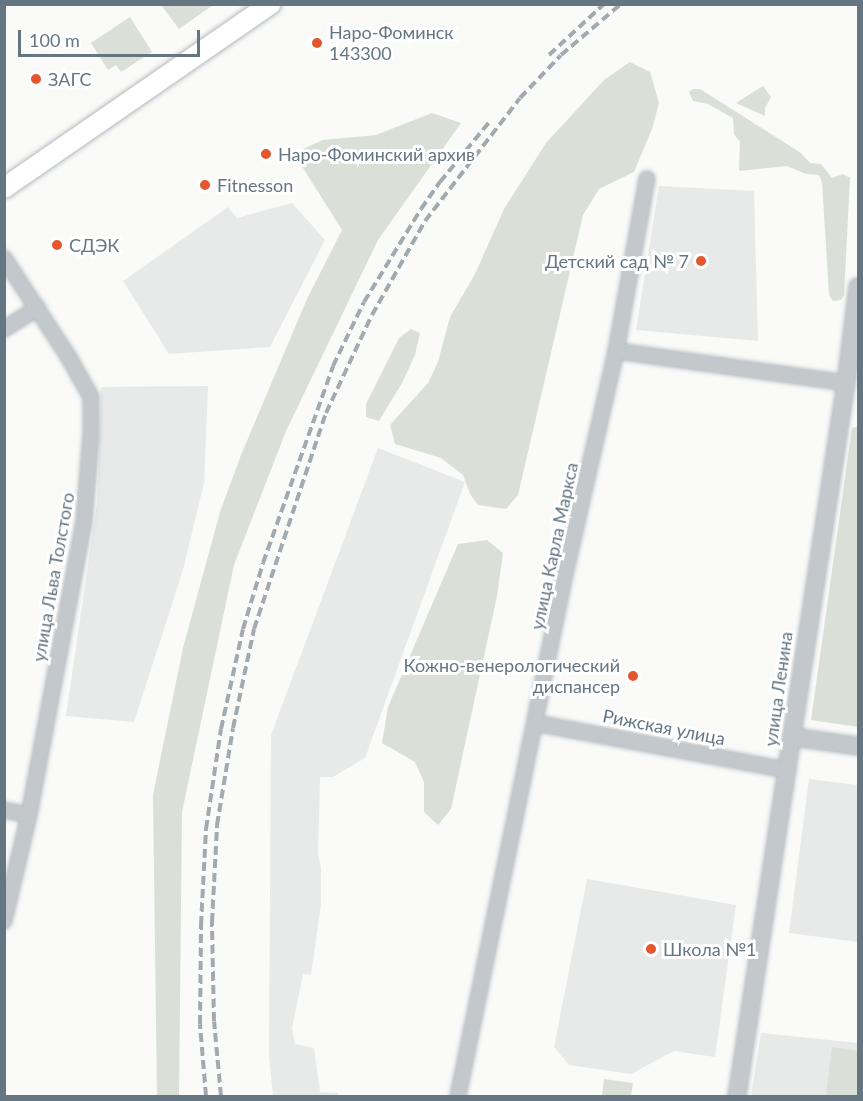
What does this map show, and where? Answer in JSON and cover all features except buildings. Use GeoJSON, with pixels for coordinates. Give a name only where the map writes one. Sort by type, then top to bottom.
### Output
{"type":"FeatureCollection","features":[{"type":"Feature","properties":{"kind":"main road"},"geometry":{"type":"LineString","coordinates":[[4,188],[271,4]]}},
{"type":"Feature","properties":{"kind":"street","name":"улица Карла Маркса"},"geometry":{"type":"LineString","coordinates":[[458,1096],[535,723],[616,351],[647,179]]}},
{"type":"Feature","properties":{"kind":"street","name":"улица Льва Толстого"},"geometry":{"type":"LineString","coordinates":[[4,258],[38,308],[91,397],[91,435],[84,521],[29,815],[4,921]]}},
{"type":"Feature","properties":{"kind":"street","name":"улица Ленина"},"geometry":{"type":"LineString","coordinates":[[737,1096],[846,383],[858,287]]}},
{"type":"Feature","properties":{"kind":"street"},"geometry":{"type":"LineString","coordinates":[[4,329],[38,308]]}},
{"type":"Feature","properties":{"kind":"street"},"geometry":{"type":"LineString","coordinates":[[616,351],[846,383]]}},
{"type":"Feature","properties":{"kind":"street","name":"Рижская улица"},"geometry":{"type":"LineString","coordinates":[[535,723],[786,770]]}},
{"type":"Feature","properties":{"kind":"street"},"geometry":{"type":"LineString","coordinates":[[793,737],[858,746]]}},
{"type":"Feature","properties":{"kind":"street"},"geometry":{"type":"LineString","coordinates":[[4,810],[29,815]]}},
{"type":"Feature","properties":{"kind":"shaded area"},"geometry":{"type":"Polygon","coordinates":[[[161,5],[213,5],[179,29],[161,5]]]}},
{"type":"Feature","properties":{"kind":"shaded area"},"geometry":{"type":"Polygon","coordinates":[[[130,17],[152,52],[121,72],[116,65],[108,70],[91,43],[130,17]]]}},
{"type":"Feature","properties":{"kind":"shaded area"},"geometry":{"type":"Polygon","coordinates":[[[630,62],[650,72],[659,103],[652,129],[634,172],[599,189],[583,215],[518,495],[506,509],[478,505],[470,494],[463,475],[441,458],[395,444],[390,425],[428,383],[438,362],[450,317],[475,274],[504,209],[546,143],[604,80],[630,62]]]}},
{"type":"Feature","properties":{"kind":"shaded area"},"geometry":{"type":"Polygon","coordinates":[[[763,86],[771,97],[765,108],[765,116],[736,103],[763,86]]]}},
{"type":"Feature","properties":{"kind":"shaded area"},"geometry":{"type":"Polygon","coordinates":[[[693,89],[700,89],[801,153],[810,163],[821,164],[832,178],[843,174],[850,178],[844,295],[841,300],[833,301],[829,295],[822,182],[819,175],[806,174],[787,166],[739,171],[740,142],[734,134],[733,118],[708,104],[693,101],[689,92],[693,89]]]}},
{"type":"Feature","properties":{"kind":"shaded area"},"geometry":{"type":"Polygon","coordinates":[[[432,113],[461,123],[378,240],[286,431],[234,565],[182,812],[179,1096],[157,1096],[153,795],[183,648],[220,512],[241,455],[307,299],[342,230],[298,160],[298,151],[323,140],[376,135],[432,113]]]}},
{"type":"Feature","properties":{"kind":"shaded area","name":"Детский сад № 7"},"geometry":{"type":"Polygon","coordinates":[[[659,186],[754,191],[758,341],[636,330],[659,186]]]}},
{"type":"Feature","properties":{"kind":"shaded area"},"geometry":{"type":"Polygon","coordinates":[[[292,203],[325,240],[270,347],[169,354],[123,281],[228,207],[237,218],[292,203]]]}},
{"type":"Feature","properties":{"kind":"shaded area"},"geometry":{"type":"Polygon","coordinates":[[[411,329],[420,333],[415,355],[402,383],[379,421],[366,417],[366,404],[399,338],[411,329]]]}},
{"type":"Feature","properties":{"kind":"shaded area"},"geometry":{"type":"Polygon","coordinates":[[[208,386],[204,483],[183,570],[134,722],[66,716],[97,503],[101,387],[208,386]]]}},
{"type":"Feature","properties":{"kind":"shaded area"},"geometry":{"type":"Polygon","coordinates":[[[858,427],[858,727],[811,720],[852,428],[858,427]]]}},
{"type":"Feature","properties":{"kind":"shaded area"},"geometry":{"type":"Polygon","coordinates":[[[378,448],[465,482],[365,758],[333,777],[320,777],[318,856],[321,867],[321,904],[311,975],[303,974],[292,1028],[295,1044],[314,1048],[320,1092],[338,1093],[338,1096],[273,1096],[269,1055],[271,735],[378,448]]]}},
{"type":"Feature","properties":{"kind":"shaded area"},"geometry":{"type":"Polygon","coordinates":[[[487,540],[503,553],[497,596],[451,809],[438,825],[424,812],[424,782],[415,762],[382,743],[388,707],[458,544],[487,540]]]}},
{"type":"Feature","properties":{"kind":"shaded area"},"geometry":{"type":"Polygon","coordinates":[[[809,779],[858,785],[858,942],[789,933],[809,779]]]}},
{"type":"Feature","properties":{"kind":"shaded area","name":"Школа №1"},"geometry":{"type":"Polygon","coordinates":[[[587,879],[736,905],[715,1057],[674,1051],[631,1074],[569,1065],[554,1047],[587,879]]]}},
{"type":"Feature","properties":{"kind":"shaded area"},"geometry":{"type":"Polygon","coordinates":[[[761,1033],[858,1043],[858,1096],[751,1096],[761,1033]]]}},
{"type":"Feature","properties":{"kind":"shaded area"},"geometry":{"type":"Polygon","coordinates":[[[832,1047],[858,1051],[858,1096],[826,1096],[832,1047]]]}},
{"type":"Feature","properties":{"kind":"shaded area"},"geometry":{"type":"Polygon","coordinates":[[[604,1079],[633,1083],[631,1096],[602,1096],[604,1079]]]}},
{"type":"Feature","properties":{"kind":"railway"},"geometry":{"type":"LineString","coordinates":[[549,55],[604,4]]}},
{"type":"Feature","properties":{"kind":"railway"},"geometry":{"type":"LineString","coordinates":[[221,1096],[214,1021],[212,922],[217,825],[233,728],[254,629],[326,413],[372,315],[425,221],[520,98],[561,55],[621,4]]}},
{"type":"Feature","properties":{"kind":"railway"},"geometry":{"type":"LineString","coordinates":[[206,1096],[200,1024],[201,925],[206,829],[221,729],[243,629],[263,563],[333,366],[364,302],[421,209],[491,120]]}},
{"type":"Feature","properties":{"kind":"place","name":"Наро-Фоминск 143300"},"geometry":{"type":"Point","coordinates":[317,43]}},
{"type":"Feature","properties":{"kind":"place","name":"ЗАГС"},"geometry":{"type":"Point","coordinates":[36,79]}},
{"type":"Feature","properties":{"kind":"place","name":"Наро-Фоминский архив"},"geometry":{"type":"Point","coordinates":[266,154]}},
{"type":"Feature","properties":{"kind":"place","name":"Fitnesson"},"geometry":{"type":"Point","coordinates":[205,185]}},
{"type":"Feature","properties":{"kind":"place","name":"СДЭК"},"geometry":{"type":"Point","coordinates":[57,245]}},
{"type":"Feature","properties":{"kind":"place","name":"Детский сад № 7"},"geometry":{"type":"Point","coordinates":[701,261]}},
{"type":"Feature","properties":{"kind":"place","name":"Кожно-венерологический диспансер"},"geometry":{"type":"Point","coordinates":[633,676]}},
{"type":"Feature","properties":{"kind":"place","name":"Школа №1"},"geometry":{"type":"Point","coordinates":[651,949]}}]}
